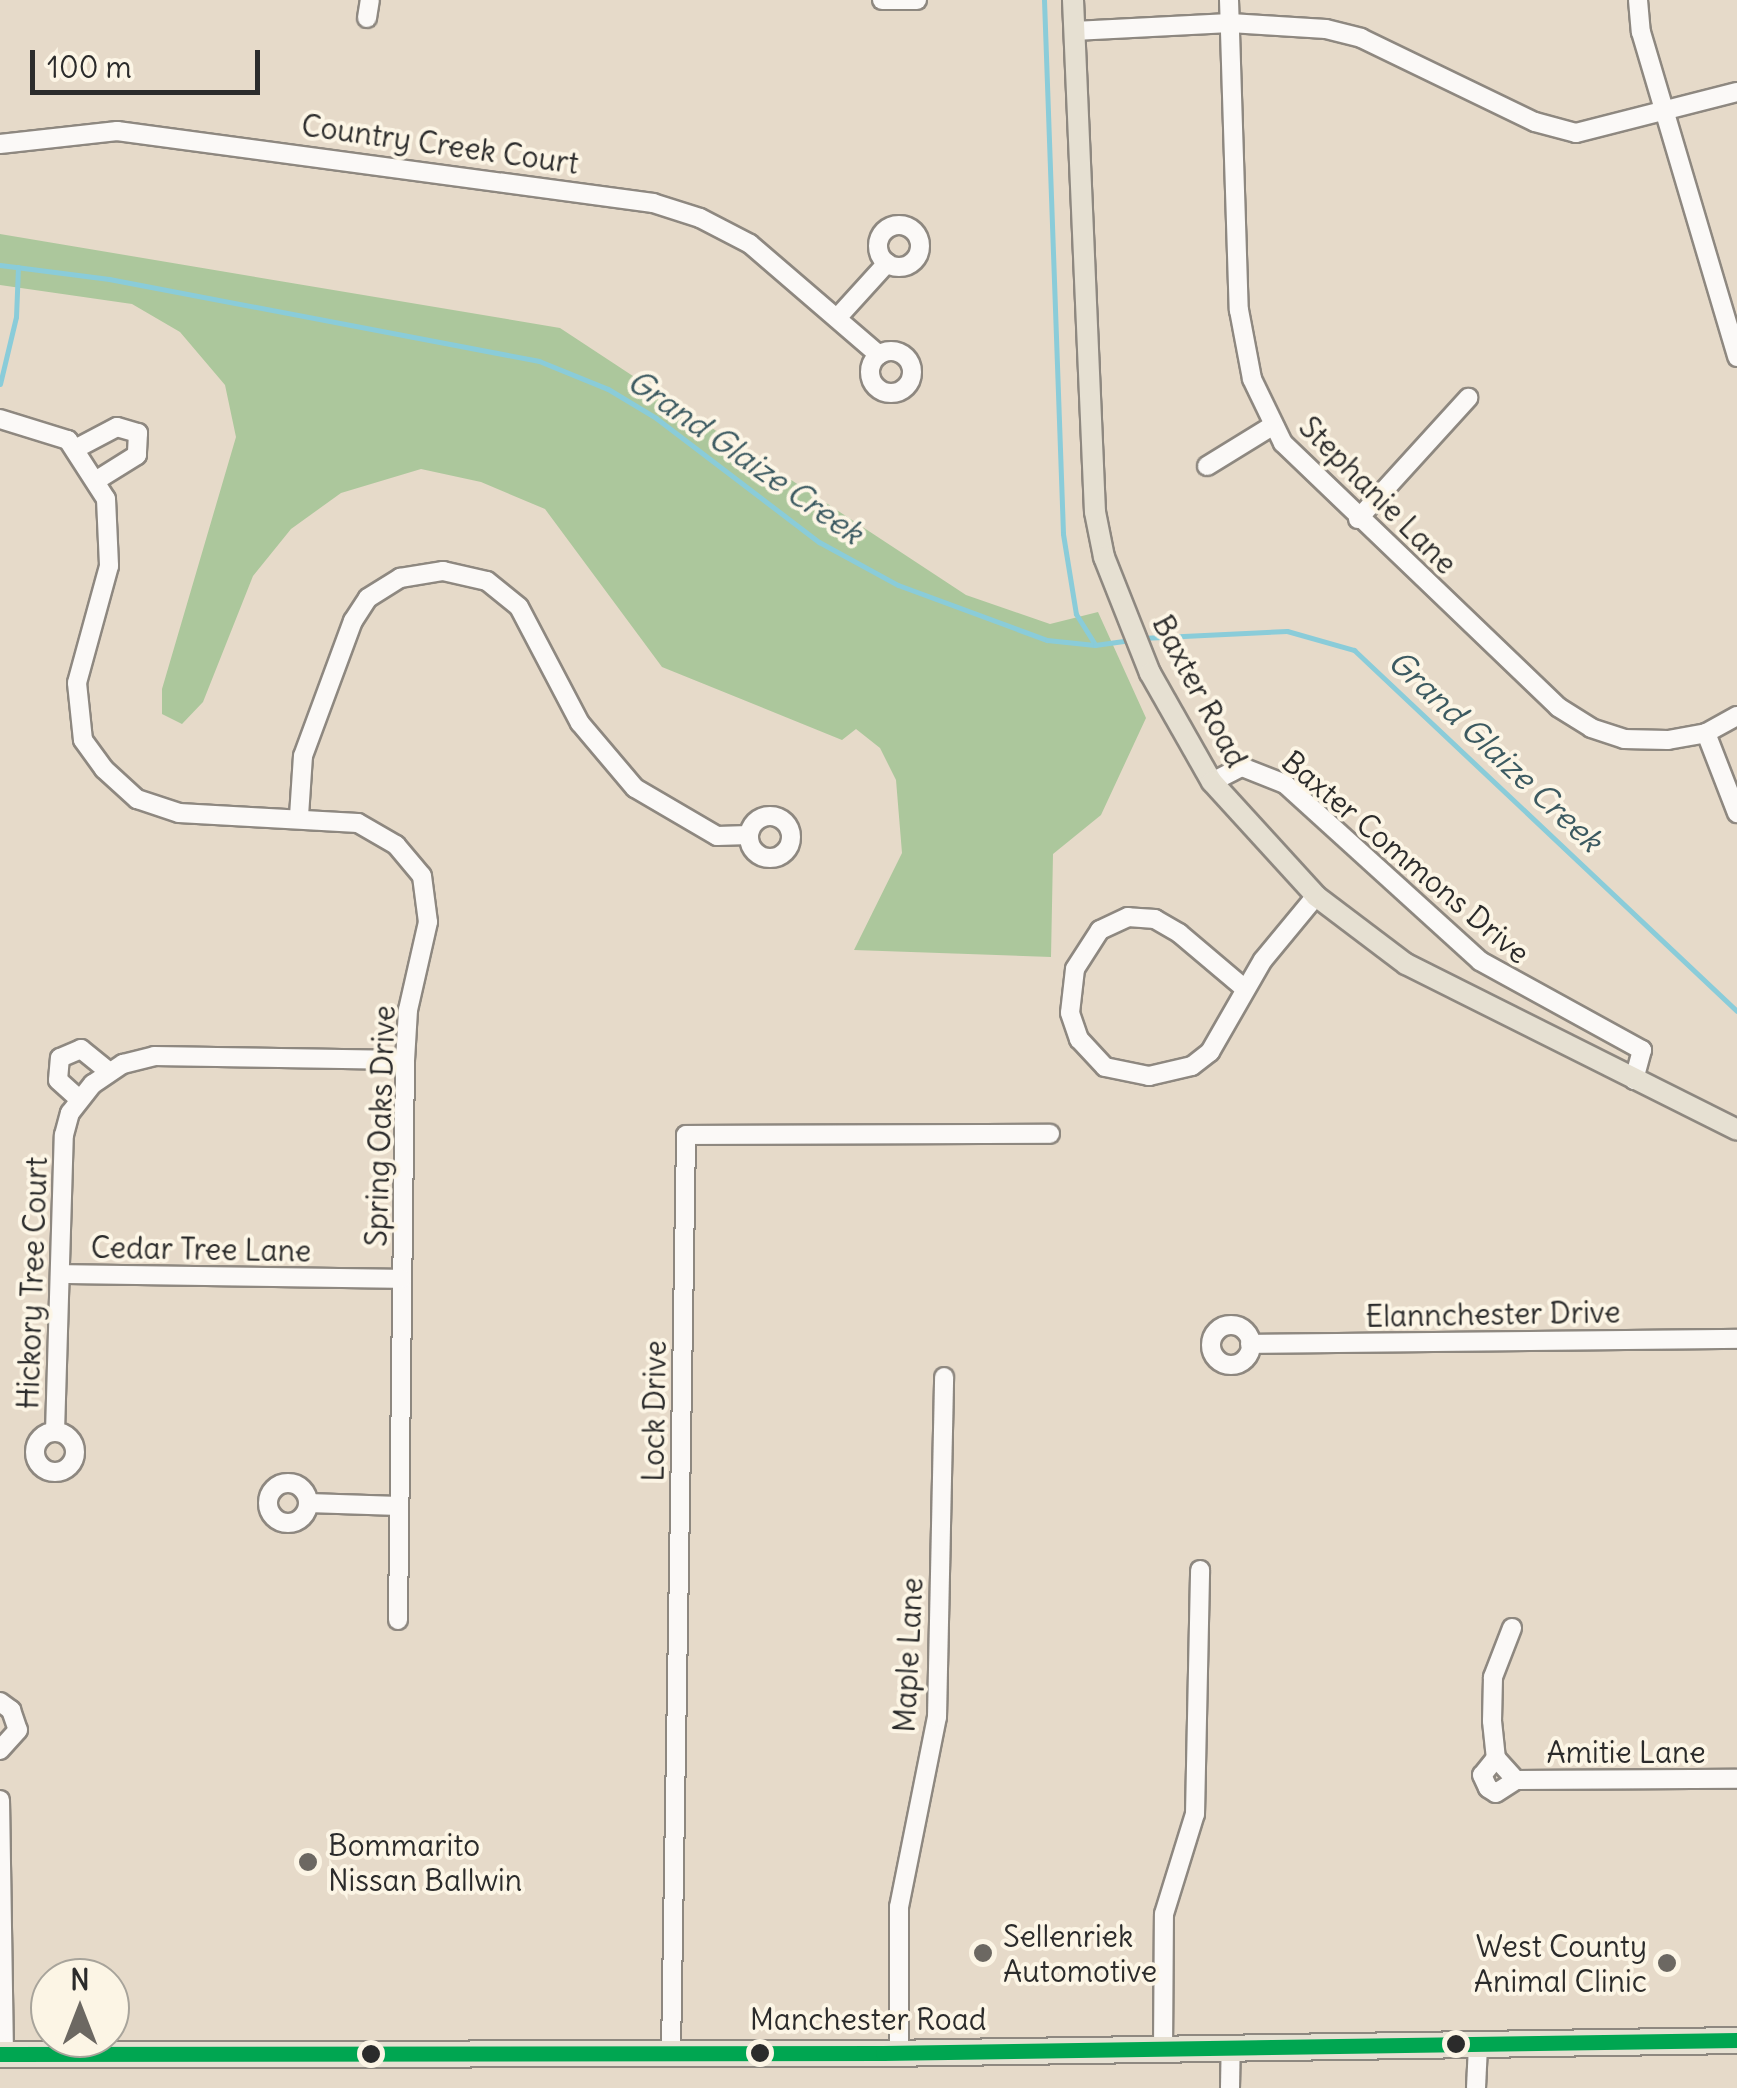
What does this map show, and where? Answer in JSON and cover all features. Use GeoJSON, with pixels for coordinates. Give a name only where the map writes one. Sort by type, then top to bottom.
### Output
{"type":"FeatureCollection","features":[{"type":"Feature","properties":{"kind":"highway","name":"Manchester Road"},"geometry":{"type":"LineString","coordinates":[[2,2054],[1163,2050],[1737,2040]]}},
{"type":"Feature","properties":{"kind":"main road","name":"Baxter Road"},"geometry":{"type":"LineString","coordinates":[[1073,0],[1096,512],[1120,601],[1150,673],[1212,782],[1316,896],[1406,964],[1737,1130]]}},
{"type":"Feature","properties":{"kind":"street"},"geometry":{"type":"LineString","coordinates":[[885,0],[916,0]]}},
{"type":"Feature","properties":{"kind":"street","name":"Stephanie Lane"},"geometry":{"type":"LineString","coordinates":[[1229,0],[1239,310],[1252,379],[1272,426],[1358,519],[1558,707],[1590,728],[1644,740],[1706,732],[1737,716]]}},
{"type":"Feature","properties":{"kind":"street"},"geometry":{"type":"LineString","coordinates":[[1638,0],[1664,114],[1737,357]]}},
{"type":"Feature","properties":{"kind":"street"},"geometry":{"type":"LineString","coordinates":[[1074,30],[1230,23],[1308,26],[1360,38],[1555,128],[1599,130],[1737,92]]}},
{"type":"Feature","properties":{"kind":"street","name":"Country Creek Court"},"geometry":{"type":"LineString","coordinates":[[0,144],[116,131],[624,196],[718,226],[838,317],[879,355]]}},
{"type":"Feature","properties":{"kind":"street"},"geometry":{"type":"LineString","coordinates":[[838,317],[887,263]]}},
{"type":"Feature","properties":{"kind":"street"},"geometry":{"type":"LineString","coordinates":[[1358,519],[1468,398]]}},
{"type":"Feature","properties":{"kind":"street"},"geometry":{"type":"LineString","coordinates":[[0,419],[53,431],[76,448],[117,428],[138,433],[136,456],[97,480]]}},
{"type":"Feature","properties":{"kind":"street"},"geometry":{"type":"LineString","coordinates":[[1207,466],[1272,426]]}},
{"type":"Feature","properties":{"kind":"street","name":"Spring Oaks Drive"},"geometry":{"type":"LineString","coordinates":[[76,448],[97,480],[112,528],[104,589],[76,683],[78,723],[91,753],[120,786],[156,808],[204,816],[299,816],[358,823],[378,832],[422,876],[428,922],[405,1060],[398,1620]]}},
{"type":"Feature","properties":{"kind":"street"},"geometry":{"type":"LineString","coordinates":[[299,816],[303,756],[354,621],[368,598],[400,578],[443,571],[487,581],[519,607],[580,723],[635,788],[716,836],[749,835]]}},
{"type":"Feature","properties":{"kind":"street"},"geometry":{"type":"LineString","coordinates":[[1706,732],[1737,812]]}},
{"type":"Feature","properties":{"kind":"street","name":"Baxter Commons Drive"},"geometry":{"type":"LineString","coordinates":[[1212,782],[1242,767],[1284,784],[1480,961],[1642,1050],[1634,1080]]}},
{"type":"Feature","properties":{"kind":"street"},"geometry":{"type":"LineString","coordinates":[[1244,988],[1179,933],[1155,919],[1128,917],[1100,930],[1074,969],[1070,1013],[1079,1039],[1105,1067],[1125,1074],[1174,1074],[1210,1052],[1244,988],[1316,896]]}},
{"type":"Feature","properties":{"kind":"street"},"geometry":{"type":"LineString","coordinates":[[108,1071],[81,1049],[60,1058],[58,1080],[78,1100],[108,1071],[154,1056],[405,1060]]}},
{"type":"Feature","properties":{"kind":"street","name":"Hickory Tree Court"},"geometry":{"type":"LineString","coordinates":[[56,1432],[64,1135],[78,1100]]}},
{"type":"Feature","properties":{"kind":"street","name":"Lock Drive"},"geometry":{"type":"LineString","coordinates":[[671,2052],[686,1135],[1050,1134]]}},
{"type":"Feature","properties":{"kind":"street","name":"Cedar Tree Lane"},"geometry":{"type":"LineString","coordinates":[[60,1274],[402,1280]]}},
{"type":"Feature","properties":{"kind":"street","name":"Elannchester Drive"},"geometry":{"type":"LineString","coordinates":[[1250,1344],[1737,1340]]}},
{"type":"Feature","properties":{"kind":"street","name":"Maple Lane"},"geometry":{"type":"LineString","coordinates":[[899,2052],[899,1906],[937,1717],[944,1377]]}},
{"type":"Feature","properties":{"kind":"street"},"geometry":{"type":"LineString","coordinates":[[308,1503],[399,1506]]}},
{"type":"Feature","properties":{"kind":"street"},"geometry":{"type":"LineString","coordinates":[[1163,2050],[1164,1914],[1195,1814],[1200,1570]]}},
{"type":"Feature","properties":{"kind":"street","name":"Amitie Lane"},"geometry":{"type":"LineString","coordinates":[[1512,1628],[1493,1677],[1496,1758],[1516,1780],[1737,1779]]}},
{"type":"Feature","properties":{"kind":"street"},"geometry":{"type":"LineString","coordinates":[[0,1702],[11,1710],[18,1730],[0,1750]]}},
{"type":"Feature","properties":{"kind":"street"},"geometry":{"type":"LineString","coordinates":[[0,1800],[2,2054]]}},
{"type":"Feature","properties":{"kind":"street"},"geometry":{"type":"LineString","coordinates":[[1476,2088],[1478,2046]]}},
{"type":"Feature","properties":{"kind":"street"},"geometry":{"type":"LineString","coordinates":[[1230,2088],[1231,2049]]}},
{"type":"Feature","properties":{"kind":"green space"},"geometry":{"type":"Polygon","coordinates":[[[0,234],[560,328],[966,595],[1050,624],[1098,612],[1146,718],[1101,815],[1053,854],[1051,957],[854,950],[902,853],[896,780],[880,748],[856,729],[842,740],[662,667],[545,509],[481,482],[421,469],[341,493],[291,529],[253,576],[203,702],[182,724],[162,714],[162,689],[236,437],[225,385],[180,332],[132,304],[0,285],[0,234]]]}},
{"type":"Feature","properties":{"kind":"waterway"},"geometry":{"type":"LineString","coordinates":[[1044,0],[1063,534],[1076,614],[1095,645]]}},
{"type":"Feature","properties":{"kind":"waterway","name":"Grand Glaize Creek"},"geometry":{"type":"LineString","coordinates":[[0,265],[109,279],[539,361],[608,389],[656,418],[819,542],[898,585],[1047,640],[1095,645],[1131,640]]}},
{"type":"Feature","properties":{"kind":"waterway"},"geometry":{"type":"LineString","coordinates":[[0,384],[16,317],[18,267]]}},
{"type":"Feature","properties":{"kind":"waterway","name":"Grand Glaize Creek"},"geometry":{"type":"LineString","coordinates":[[1142,638],[1287,631],[1354,650],[1737,1011]]}},
{"type":"Feature","properties":{"kind":"transit line"},"geometry":{"type":"LineString","coordinates":[[0,2054],[883,2053],[1737,2040]]}},
{"type":"Feature","properties":{"kind":"place","name":"Bommarito Nissan Ballwin"},"geometry":{"type":"Point","coordinates":[308,1862]}},
{"type":"Feature","properties":{"kind":"place","name":"Sellenriek Automotive"},"geometry":{"type":"Point","coordinates":[983,1953]}},
{"type":"Feature","properties":{"kind":"place","name":"West County Animal Clinic"},"geometry":{"type":"Point","coordinates":[1667,1963]}}]}
